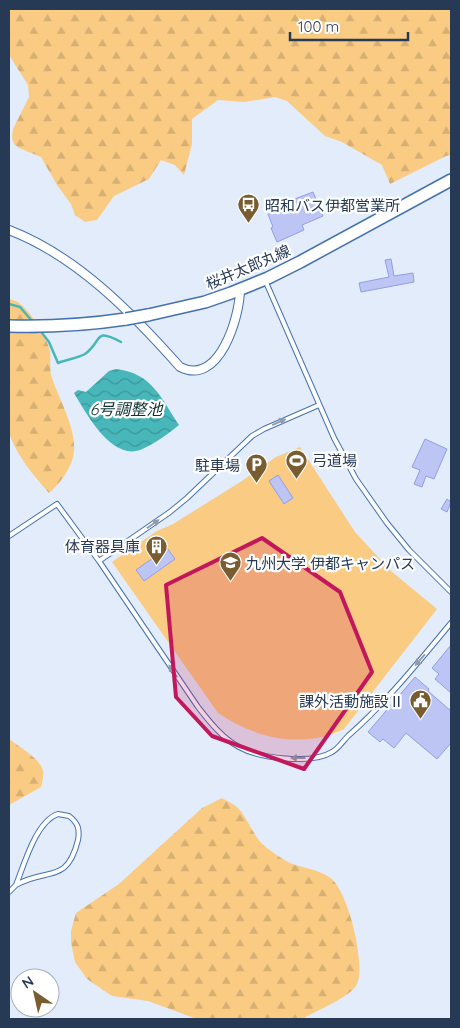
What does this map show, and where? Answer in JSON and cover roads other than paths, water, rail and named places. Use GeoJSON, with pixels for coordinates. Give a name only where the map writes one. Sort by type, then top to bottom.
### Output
{"type":"FeatureCollection","features":[{"type":"Feature","properties":{"kind":"main road","name":"桜井太郎丸線"},"geometry":{"type":"LineString","coordinates":[[9,326],[85,325],[148,315],[205,302],[264,279],[300,262],[451,180]]}},
{"type":"Feature","properties":{"kind":"street"},"geometry":{"type":"LineString","coordinates":[[9,230],[55,255],[95,282],[140,322],[180,367],[187,371],[194,372],[208,367],[221,353],[229,336],[240,302],[240,289]]}},
{"type":"Feature","properties":{"kind":"lane"},"geometry":{"type":"LineString","coordinates":[[264,279],[319,405],[348,464],[373,504],[408,550],[451,592]]}},
{"type":"Feature","properties":{"kind":"lane"},"geometry":{"type":"LineString","coordinates":[[99,562],[187,498],[252,436],[319,405]]}},
{"type":"Feature","properties":{"kind":"lane"},"geometry":{"type":"LineString","coordinates":[[9,536],[57,504],[213,726],[239,747],[260,755],[316,758],[332,752],[360,726],[451,623]]}},
{"type":"Feature","properties":{"kind":"lane"},"geometry":{"type":"LineString","coordinates":[[9,892],[26,879],[62,870],[70,862],[75,852],[79,830],[78,825],[69,816],[58,814],[47,820],[31,848],[16,885]]}},
{"type":"Feature","properties":{"kind":"water","name":"6号調整池"},"geometry":{"type":"Polygon","coordinates":[[[116,369],[128,371],[147,381],[161,396],[179,425],[160,439],[140,450],[129,451],[119,448],[110,442],[85,412],[74,393],[78,390],[86,392],[109,371],[116,369]]]}},
{"type":"Feature","properties":{"kind":"waterway"},"geometry":{"type":"LineString","coordinates":[[9,304],[20,307],[32,321]]}},
{"type":"Feature","properties":{"kind":"waterway"},"geometry":{"type":"LineString","coordinates":[[39,329],[49,342],[58,363],[85,354],[102,336],[121,342]]}},
{"type":"Feature","properties":{"kind":"place","name":"昭和バス伊都営業所"},"geometry":{"type":"Point","coordinates":[249,224]}},
{"type":"Feature","properties":{"kind":"place","name":"弓道場"},"geometry":{"type":"Point","coordinates":[296,479]}},
{"type":"Feature","properties":{"kind":"place","name":"駐車場"},"geometry":{"type":"Point","coordinates":[256,484]}},
{"type":"Feature","properties":{"kind":"place","name":"体育器具庫"},"geometry":{"type":"Point","coordinates":[156,565]}},
{"type":"Feature","properties":{"kind":"place","name":"九州大学 伊都キャンパス"},"geometry":{"type":"Point","coordinates":[230,582]}},
{"type":"Feature","properties":{"kind":"place","name":"課外活動施設Ⅱ"},"geometry":{"type":"Point","coordinates":[420,720]}}]}
